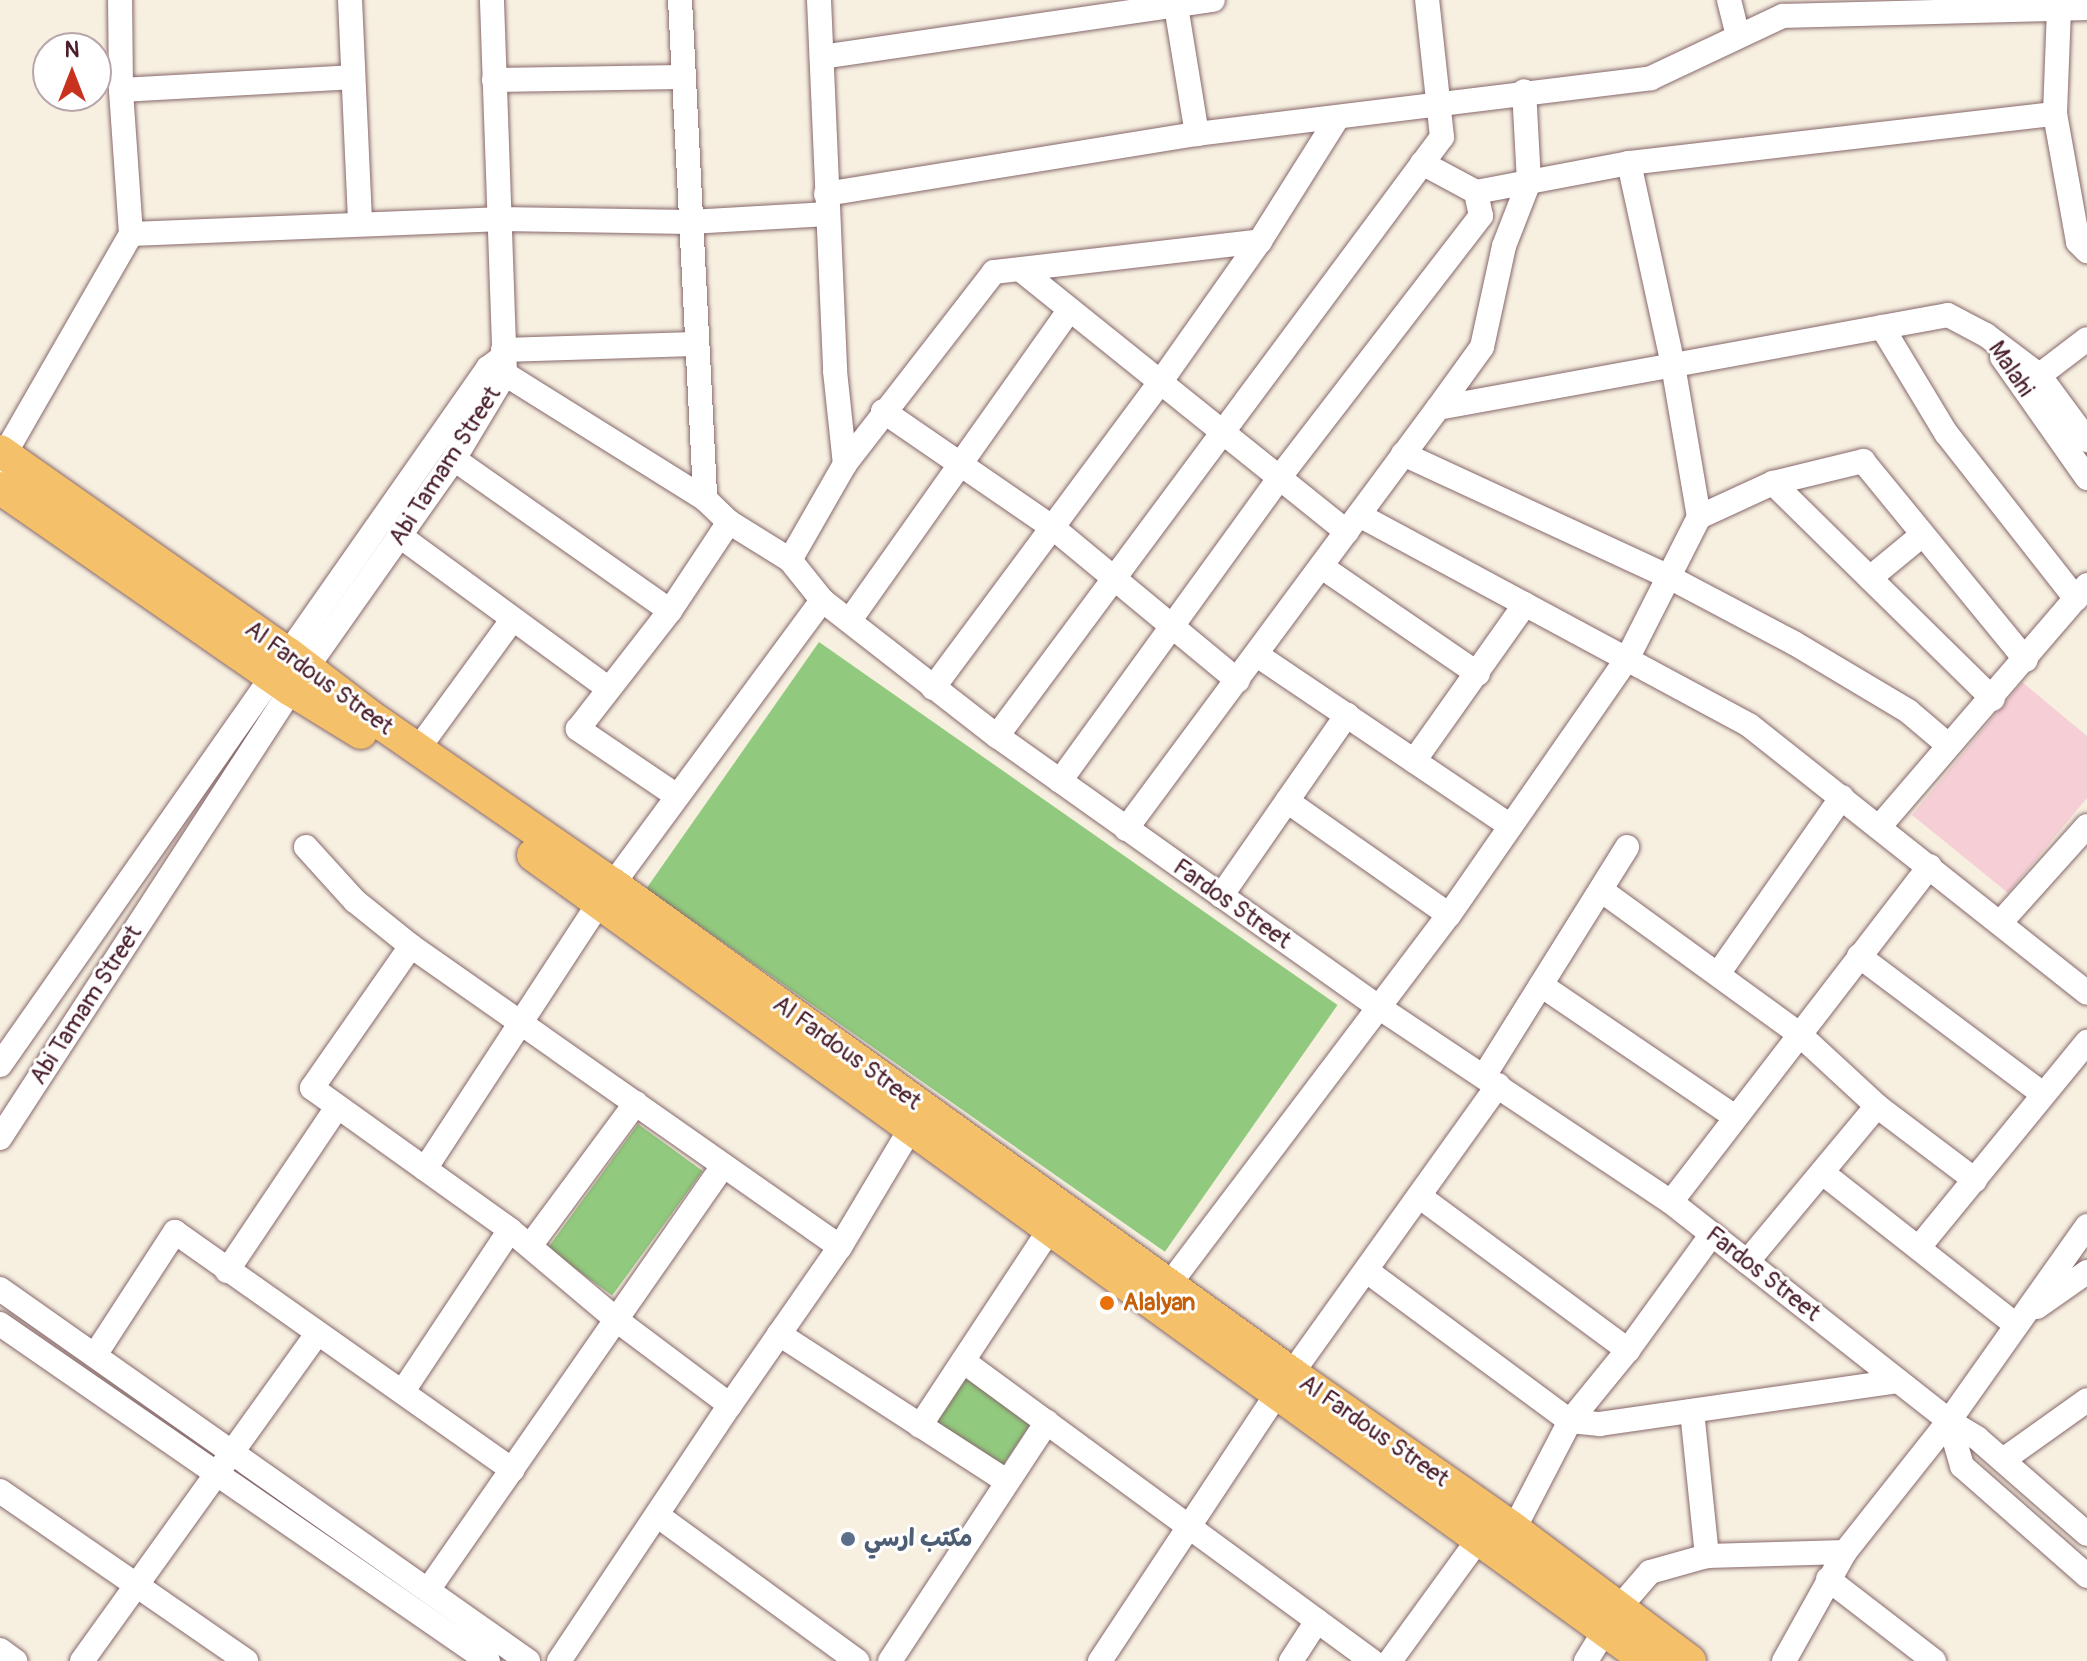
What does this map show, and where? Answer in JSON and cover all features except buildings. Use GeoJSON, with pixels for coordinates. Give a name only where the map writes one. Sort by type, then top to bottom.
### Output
{"type":"FeatureCollection","features":[{"type":"Feature","properties":{"kind":"main road","name":"Al Fardous Street"},"geometry":{"type":"LineString","coordinates":[[2,456],[290,673],[371,738],[606,893]]}},
{"type":"Feature","properties":{"kind":"main road","name":"Al Fardous Street"},"geometry":{"type":"LineString","coordinates":[[0,488],[290,673],[418,749],[606,893],[1161,1296],[1285,1384],[1514,1529],[1612,1621],[1647,1661]]}},
{"type":"Feature","properties":{"kind":"main road","name":"Al Fardous Street"},"geometry":{"type":"LineString","coordinates":[[918,1117],[1049,1230],[1161,1296]]}},
{"type":"Feature","properties":{"kind":"main road","name":"Al Fardous Street"},"geometry":{"type":"LineString","coordinates":[[1285,1384],[1478,1540],[1612,1621],[1690,1661]]}},
{"type":"Feature","properties":{"kind":"street"},"geometry":{"type":"LineString","coordinates":[[2,456],[131,234],[121,90],[120,0]]}},
{"type":"Feature","properties":{"kind":"street"},"geometry":{"type":"LineString","coordinates":[[350,0],[351,77],[360,224]]}},
{"type":"Feature","properties":{"kind":"street"},"geometry":{"type":"LineString","coordinates":[[492,0],[500,362],[695,344]]}},
{"type":"Feature","properties":{"kind":"street"},"geometry":{"type":"LineString","coordinates":[[680,0],[681,77],[705,499]]}},
{"type":"Feature","properties":{"kind":"street"},"geometry":{"type":"LineString","coordinates":[[819,0],[835,371],[845,464]]}},
{"type":"Feature","properties":{"kind":"street"},"geometry":{"type":"LineString","coordinates":[[822,57],[1175,3],[1213,0]]}},
{"type":"Feature","properties":{"kind":"street"},"geometry":{"type":"LineString","coordinates":[[997,736],[1442,137],[1427,0]]}},
{"type":"Feature","properties":{"kind":"street"},"geometry":{"type":"LineString","coordinates":[[1729,0],[1738,35]]}},
{"type":"Feature","properties":{"kind":"street"},"geometry":{"type":"LineString","coordinates":[[1175,3],[1197,134]]}},
{"type":"Feature","properties":{"kind":"street"},"geometry":{"type":"LineString","coordinates":[[131,234],[497,219],[690,222],[827,204],[1197,134],[1438,105],[1524,91],[1651,78],[1783,16],[1965,6],[2087,8]]}},
{"type":"Feature","properties":{"kind":"street"},"geometry":{"type":"LineString","coordinates":[[2059,9],[2055,114],[2078,242],[2087,251]]}},
{"type":"Feature","properties":{"kind":"street"},"geometry":{"type":"LineString","coordinates":[[121,90],[351,77]]}},
{"type":"Feature","properties":{"kind":"street"},"geometry":{"type":"LineString","coordinates":[[494,80],[681,77]]}},
{"type":"Feature","properties":{"kind":"street"},"geometry":{"type":"LineString","coordinates":[[1126,829],[1482,347],[1504,246],[1529,182],[1524,91]]}},
{"type":"Feature","properties":{"kind":"street"},"geometry":{"type":"LineString","coordinates":[[1422,163],[1476,192],[1629,163],[2055,114]]}},
{"type":"Feature","properties":{"kind":"street"},"geometry":{"type":"LineString","coordinates":[[933,688],[1159,384],[1260,241],[1338,117]]}},
{"type":"Feature","properties":{"kind":"street"},"geometry":{"type":"LineString","coordinates":[[1161,1296],[1449,915],[1627,659],[1699,517],[1673,365],[1629,163]]}},
{"type":"Feature","properties":{"kind":"street"},"geometry":{"type":"LineString","coordinates":[[1060,781],[1279,478],[1481,216],[1476,192]]}},
{"type":"Feature","properties":{"kind":"street"},"geometry":{"type":"LineString","coordinates":[[790,560],[845,464],[883,411],[994,272],[1260,241]]}},
{"type":"Feature","properties":{"kind":"street"},"geometry":{"type":"LineString","coordinates":[[1021,270],[1279,478],[1353,524],[1525,604],[1749,725],[2087,993]]}},
{"type":"Feature","properties":{"kind":"street"},"geometry":{"type":"LineString","coordinates":[[850,620],[1069,311]]}},
{"type":"Feature","properties":{"kind":"street","name":"Malahi"},"geometry":{"type":"LineString","coordinates":[[1438,408],[1948,315],[1986,335],[2087,440]]}},
{"type":"Feature","properties":{"kind":"street"},"geometry":{"type":"LineString","coordinates":[[1880,826],[1948,745],[1993,699],[2081,592],[1946,433],[1882,327]]}},
{"type":"Feature","properties":{"kind":"street"},"geometry":{"type":"LineString","coordinates":[[2031,382],[2087,339]]}},
{"type":"Feature","properties":{"kind":"street","name":"Abi Tamam Street"},"geometry":{"type":"LineString","coordinates":[[0,1065],[290,673],[400,536],[454,459],[500,362]]}},
{"type":"Feature","properties":{"kind":"street","name":"Abi Tamam Street"},"geometry":{"type":"LineString","coordinates":[[0,1138],[290,673],[500,362]]}},
{"type":"Feature","properties":{"kind":"street","name":"Fardos Street"},"geometry":{"type":"LineString","coordinates":[[500,362],[705,499],[729,522],[790,560],[822,600],[933,688],[1126,829],[1380,1008],[1671,1202],[1949,1421],[1977,1438],[2083,1524]]}},
{"type":"Feature","properties":{"kind":"street","name":"Malahi"},"geometry":{"type":"LineString","coordinates":[[2031,382],[2087,478]]}},
{"type":"Feature","properties":{"kind":"street"},"geometry":{"type":"LineString","coordinates":[[883,411],[1052,527],[1238,681]]}},
{"type":"Feature","properties":{"kind":"street"},"geometry":{"type":"LineString","coordinates":[[1403,454],[1669,577],[1794,643],[1908,711],[1948,745]]}},
{"type":"Feature","properties":{"kind":"street"},"geometry":{"type":"LineString","coordinates":[[454,459],[670,611]]}},
{"type":"Feature","properties":{"kind":"street"},"geometry":{"type":"LineString","coordinates":[[1699,517],[1773,483],[1863,461],[1921,536],[2026,660]]}},
{"type":"Feature","properties":{"kind":"street"},"geometry":{"type":"LineString","coordinates":[[1773,483],[1993,699]]}},
{"type":"Feature","properties":{"kind":"street"},"geometry":{"type":"LineString","coordinates":[[677,796],[578,729],[670,611],[729,522]]}},
{"type":"Feature","properties":{"kind":"street"},"geometry":{"type":"LineString","coordinates":[[400,536],[608,688]]}},
{"type":"Feature","properties":{"kind":"street"},"geometry":{"type":"LineString","coordinates":[[1870,578],[1921,536]]}},
{"type":"Feature","properties":{"kind":"street"},"geometry":{"type":"LineString","coordinates":[[1322,567],[1478,674]]}},
{"type":"Feature","properties":{"kind":"street"},"geometry":{"type":"LineString","coordinates":[[425,1169],[606,893],[822,600]]}},
{"type":"Feature","properties":{"kind":"street"},"geometry":{"type":"LineString","coordinates":[[1414,761],[1525,604]]}},
{"type":"Feature","properties":{"kind":"street"},"geometry":{"type":"LineString","coordinates":[[418,749],[512,620]]}},
{"type":"Feature","properties":{"kind":"street"},"geometry":{"type":"LineString","coordinates":[[1257,655],[1509,825]]}},
{"type":"Feature","properties":{"kind":"street"},"geometry":{"type":"LineString","coordinates":[[1221,896],[1347,715]]}},
{"type":"Feature","properties":{"kind":"street"},"geometry":{"type":"LineString","coordinates":[[1718,974],[1842,797]]}},
{"type":"Feature","properties":{"kind":"street"},"geometry":{"type":"LineString","coordinates":[[1287,801],[1449,915]]}},
{"type":"Feature","properties":{"kind":"street"},"geometry":{"type":"LineString","coordinates":[[2000,923],[2087,826]]}},
{"type":"Feature","properties":{"kind":"street"},"geometry":{"type":"LineString","coordinates":[[306,847],[355,901],[411,946],[840,1247]]}},
{"type":"Feature","properties":{"kind":"street"},"geometry":{"type":"LineString","coordinates":[[1100,1661],[1285,1384],[1419,1196],[1491,1080],[1541,985],[1627,847]]}},
{"type":"Feature","properties":{"kind":"street"},"geometry":{"type":"LineString","coordinates":[[1671,1202],[1798,1033],[1930,866]]}},
{"type":"Feature","properties":{"kind":"street"},"geometry":{"type":"LineString","coordinates":[[1601,890],[1798,1033],[1877,1106],[1975,1180]]}},
{"type":"Feature","properties":{"kind":"street"},"geometry":{"type":"LineString","coordinates":[[411,946],[312,1088],[510,1230],[618,1321],[730,1405]]}},
{"type":"Feature","properties":{"kind":"street"},"geometry":{"type":"LineString","coordinates":[[1859,956],[2043,1094]]}},
{"type":"Feature","properties":{"kind":"street"},"geometry":{"type":"LineString","coordinates":[[1541,985],[1735,1117]]}},
{"type":"Feature","properties":{"kind":"street"},"geometry":{"type":"LineString","coordinates":[[1920,1246],[2087,1042]]}},
{"type":"Feature","properties":{"kind":"street"},"geometry":{"type":"LineString","coordinates":[[530,1246],[636,1103]]}},
{"type":"Feature","properties":{"kind":"street"},"geometry":{"type":"LineString","coordinates":[[1747,1262],[1824,1174],[1877,1106]]}},
{"type":"Feature","properties":{"kind":"street"},"geometry":{"type":"LineString","coordinates":[[227,1271],[337,1107]]}},
{"type":"Feature","properties":{"kind":"street"},"geometry":{"type":"LineString","coordinates":[[559,1661],[840,1247],[918,1117]]}},
{"type":"Feature","properties":{"kind":"street"},"geometry":{"type":"LineString","coordinates":[[428,1590],[723,1166]]}},
{"type":"Feature","properties":{"kind":"street"},"geometry":{"type":"LineString","coordinates":[[1824,1174],[2018,1322]]}},
{"type":"Feature","properties":{"kind":"street"},"geometry":{"type":"LineString","coordinates":[[1419,1196],[1628,1350]]}},
{"type":"Feature","properties":{"kind":"street"},"geometry":{"type":"LineString","coordinates":[[1784,1661],[1845,1552],[1949,1421],[2087,1226]]}},
{"type":"Feature","properties":{"kind":"street"},"geometry":{"type":"LineString","coordinates":[[403,1391],[510,1230]]}},
{"type":"Feature","properties":{"kind":"street"},"geometry":{"type":"LineString","coordinates":[[920,1426],[1049,1230]]}},
{"type":"Feature","properties":{"kind":"street"},"geometry":{"type":"LineString","coordinates":[[95,1355],[175,1232],[512,1470]]}},
{"type":"Feature","properties":{"kind":"street"},"geometry":{"type":"LineString","coordinates":[[1514,1529],[1570,1421],[1628,1350],[1712,1234]]}},
{"type":"Feature","properties":{"kind":"street"},"geometry":{"type":"LineString","coordinates":[[1367,1271],[1570,1421],[1600,1424],[1898,1381]]}},
{"type":"Feature","properties":{"kind":"street"},"geometry":{"type":"LineString","coordinates":[[2018,1322],[2087,1272]]}},
{"type":"Feature","properties":{"kind":"street"},"geometry":{"type":"LineString","coordinates":[[0,1289],[95,1355],[226,1462],[488,1661]]}},
{"type":"Feature","properties":{"kind":"street"},"geometry":{"type":"LineString","coordinates":[[0,1324],[428,1590],[528,1661]]}},
{"type":"Feature","properties":{"kind":"street"},"geometry":{"type":"LineString","coordinates":[[82,1661],[317,1334]]}},
{"type":"Feature","properties":{"kind":"street"},"geometry":{"type":"LineString","coordinates":[[779,1334],[1006,1481]]}},
{"type":"Feature","properties":{"kind":"street"},"geometry":{"type":"LineString","coordinates":[[963,1361],[1372,1661]]}},
{"type":"Feature","properties":{"kind":"street"},"geometry":{"type":"LineString","coordinates":[[2003,1460],[2087,1400]]}},
{"type":"Feature","properties":{"kind":"street"},"geometry":{"type":"LineString","coordinates":[[1692,1411],[1707,1556]]}},
{"type":"Feature","properties":{"kind":"street"},"geometry":{"type":"LineString","coordinates":[[1949,1421],[1962,1466],[2087,1576]]}},
{"type":"Feature","properties":{"kind":"street"},"geometry":{"type":"LineString","coordinates":[[890,1661],[1047,1422]]}},
{"type":"Feature","properties":{"kind":"street"},"geometry":{"type":"LineString","coordinates":[[0,1491],[246,1661]]}},
{"type":"Feature","properties":{"kind":"street"},"geometry":{"type":"LineString","coordinates":[[657,1515],[857,1661]]}},
{"type":"Feature","properties":{"kind":"street"},"geometry":{"type":"LineString","coordinates":[[1390,1661],[1478,1540]]}},
{"type":"Feature","properties":{"kind":"street"},"geometry":{"type":"LineString","coordinates":[[1586,1661],[1650,1572],[1707,1556],[1845,1552]]}},
{"type":"Feature","properties":{"kind":"street"},"geometry":{"type":"LineString","coordinates":[[1828,1579],[1934,1661]]}},
{"type":"Feature","properties":{"kind":"street"},"geometry":{"type":"LineString","coordinates":[[1291,1661],[1317,1621]]}},
{"type":"Feature","properties":{"kind":"street"},"geometry":{"type":"LineString","coordinates":[[0,1650],[15,1661]]}},
{"type":"Feature","properties":{"kind":"shaded area"},"geometry":{"type":"Polygon","coordinates":[[[2022,682],[2087,736],[2087,798],[2008,893],[1912,815],[2022,682]]]}},
{"type":"Feature","properties":{"kind":"green space"},"geometry":{"type":"Polygon","coordinates":[[[819,642],[1338,1005],[1165,1252],[646,889],[819,642]]]}},
{"type":"Feature","properties":{"kind":"green space"},"geometry":{"type":"Polygon","coordinates":[[[638,1124],[703,1171],[612,1296],[547,1249],[638,1124]]]}},
{"type":"Feature","properties":{"kind":"green space"},"geometry":{"type":"Polygon","coordinates":[[[963,1376],[1032,1422],[1000,1470],[931,1423],[963,1376]]]}},
{"type":"Feature","properties":{"kind":"place","name":"Alalyan"},"geometry":{"type":"Point","coordinates":[1107,1303]}},
{"type":"Feature","properties":{"kind":"place","name":"مكتب ارسي"},"geometry":{"type":"Point","coordinates":[848,1539]}}]}
